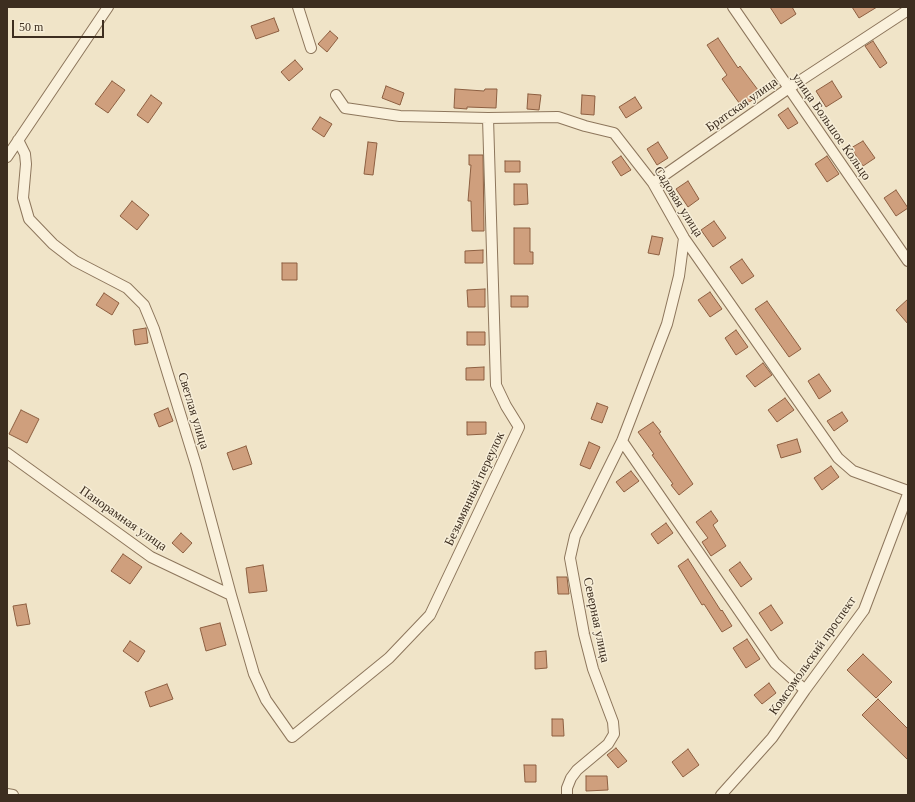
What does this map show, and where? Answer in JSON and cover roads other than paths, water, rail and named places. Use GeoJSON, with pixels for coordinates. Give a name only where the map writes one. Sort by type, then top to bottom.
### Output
{"type":"FeatureCollection","features":[{"type":"Feature","properties":{"kind":"street"},"geometry":{"type":"LineString","coordinates":[[7,157],[108,7]]}},
{"type":"Feature","properties":{"kind":"street"},"geometry":{"type":"LineString","coordinates":[[298,7],[311,48]]}},
{"type":"Feature","properties":{"kind":"street","name":"улица Большое Кольцо"},"geometry":{"type":"LineString","coordinates":[[733,7],[908,261]]}},
{"type":"Feature","properties":{"kind":"street","name":"Братская улица"},"geometry":{"type":"LineString","coordinates":[[653,184],[788,88],[908,10]]}},
{"type":"Feature","properties":{"kind":"street","name":"Садовая улица"},"geometry":{"type":"LineString","coordinates":[[336,95],[345,108],[400,116],[488,118],[558,117],[585,126],[614,133],[653,184],[684,238],[838,458],[852,471],[908,492]]}},
{"type":"Feature","properties":{"kind":"street","name":"Безымянный переулок"},"geometry":{"type":"LineString","coordinates":[[292,736],[389,658],[430,616],[519,427],[506,406],[496,385],[488,118]]}},
{"type":"Feature","properties":{"kind":"street","name":"Светлая улица"},"geometry":{"type":"LineString","coordinates":[[18,140],[24,154],[26,164],[22,198],[29,219],[53,244],[75,261],[127,288],[144,305],[154,329],[196,465],[254,674],[266,700],[292,736]]}},
{"type":"Feature","properties":{"kind":"street","name":"Северная улица"},"geometry":{"type":"LineString","coordinates":[[567,795],[567,788],[571,778],[577,770],[608,744],[614,734],[613,722],[591,662],[584,634],[570,558],[575,536],[622,441],[667,324],[679,276],[684,238]]}},
{"type":"Feature","properties":{"kind":"street"},"geometry":{"type":"LineString","coordinates":[[622,441],[775,662],[805,690]]}},
{"type":"Feature","properties":{"kind":"street","name":"Панорамная улица"},"geometry":{"type":"LineString","coordinates":[[7,452],[151,557],[231,595]]}},
{"type":"Feature","properties":{"kind":"street","name":"Комсомольский проспект"},"geometry":{"type":"LineString","coordinates":[[721,795],[772,738],[805,690],[864,610],[908,492]]}},
{"type":"Feature","properties":{"kind":"street"},"geometry":{"type":"LineString","coordinates":[[7,794],[13,795]]}}]}
